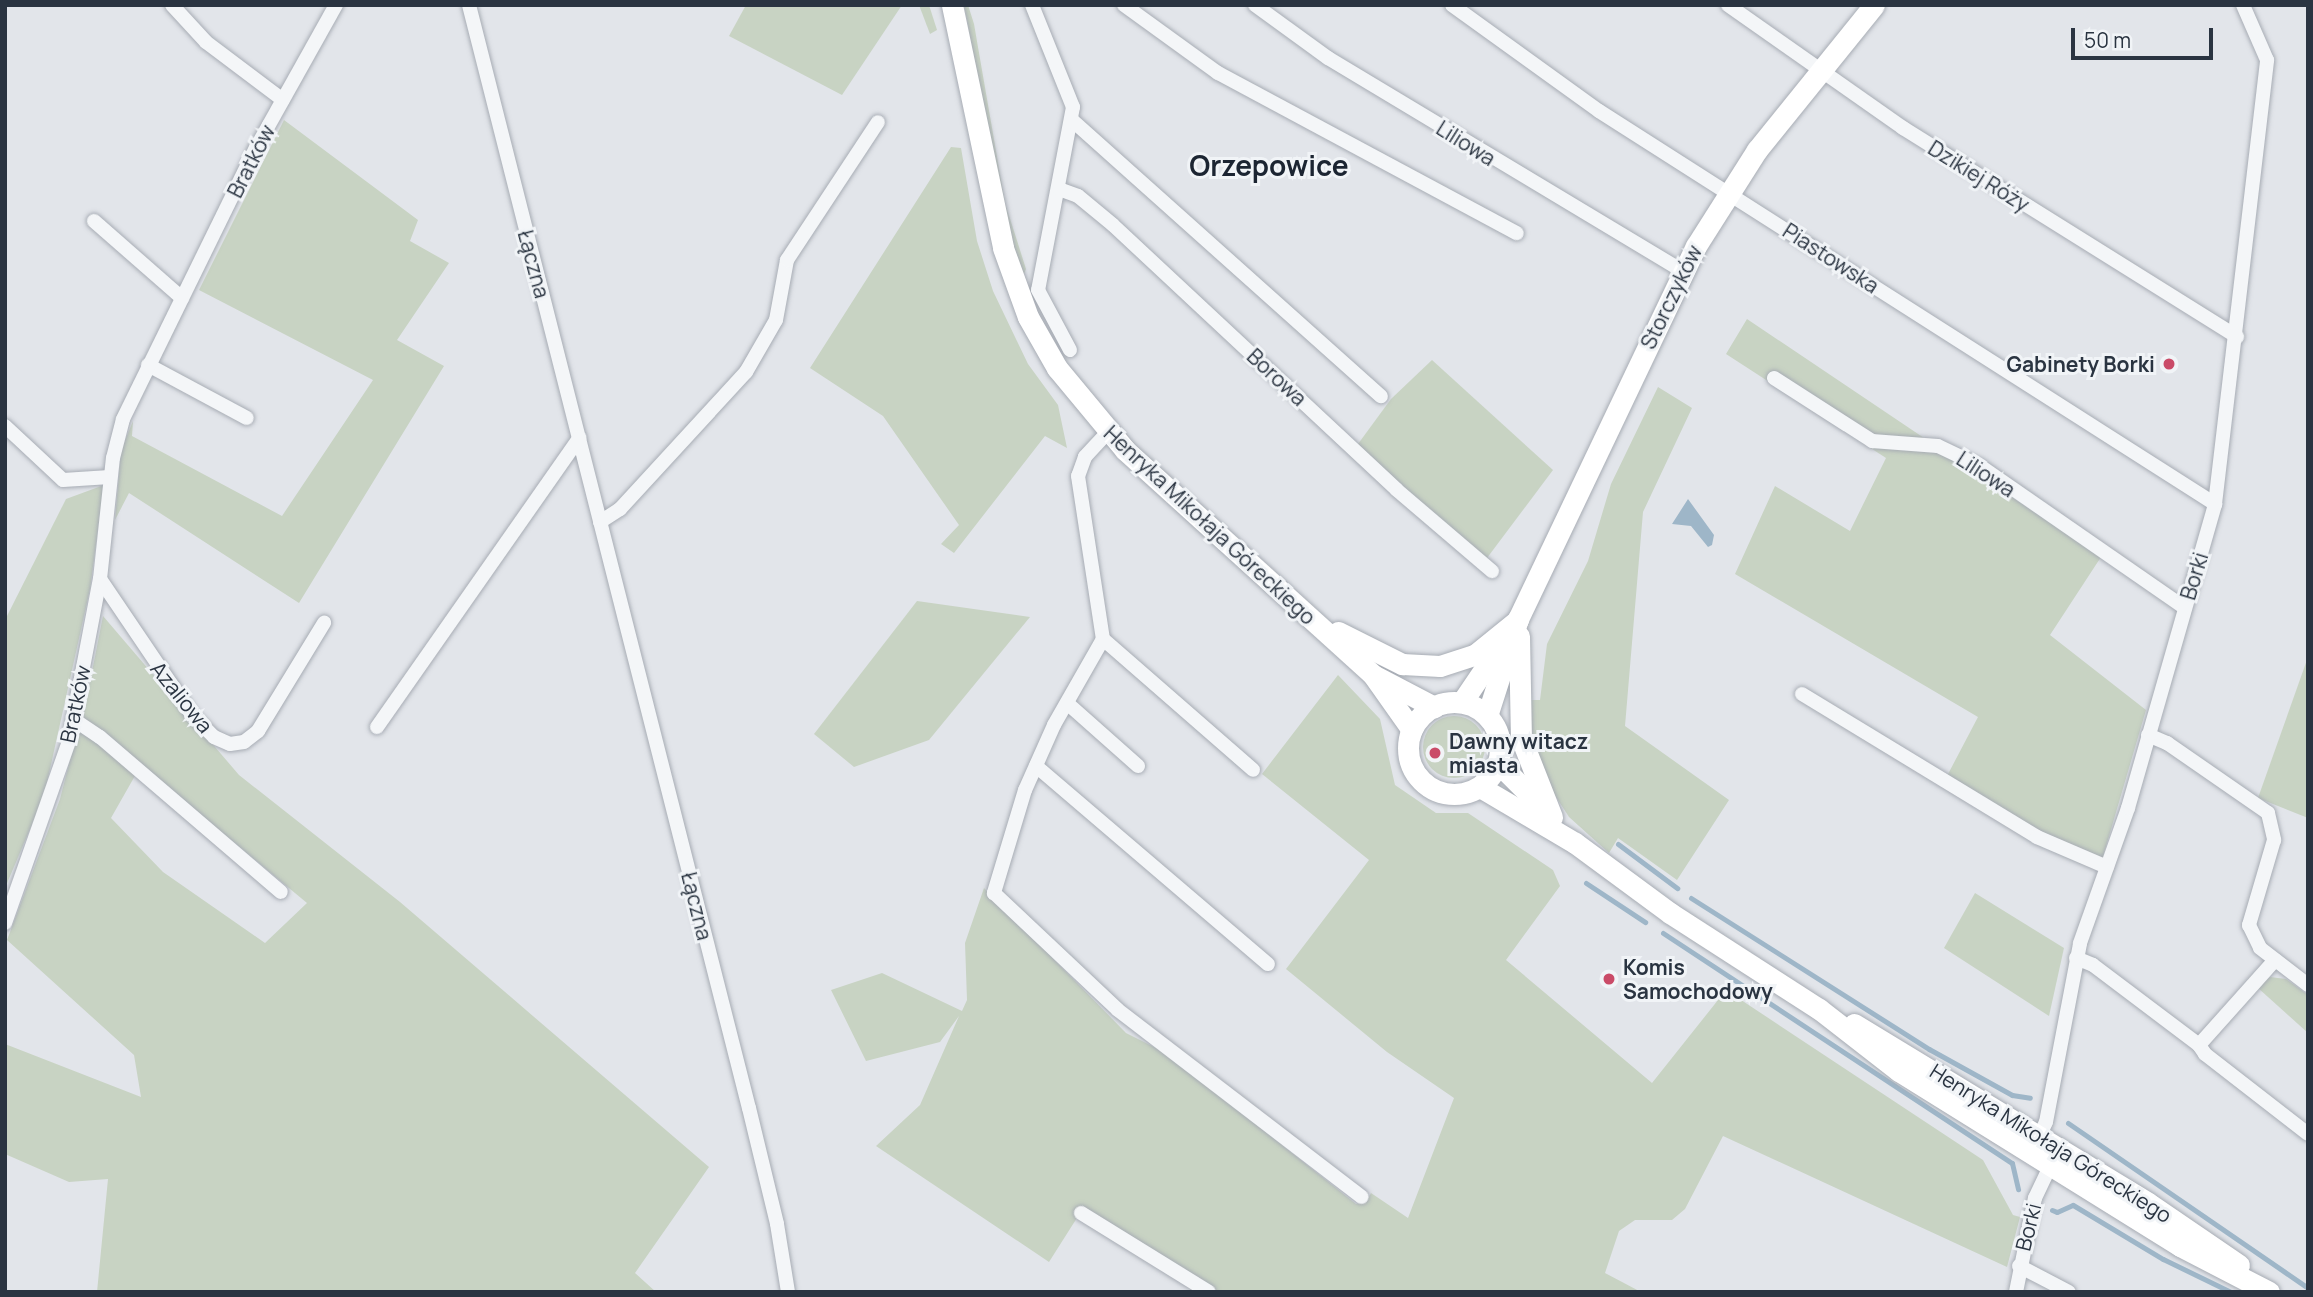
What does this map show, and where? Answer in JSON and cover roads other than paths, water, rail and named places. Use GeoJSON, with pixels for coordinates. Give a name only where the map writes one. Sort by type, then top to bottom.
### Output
{"type":"FeatureCollection","features":[{"type":"Feature","properties":{"kind":"main road","name":"Henryka Mikołaja Góreckiego"},"geometry":{"type":"LineString","coordinates":[[952,5],[1010,271],[1044,347],[1108,432],[1373,675],[1412,730]]}},
{"type":"Feature","properties":{"kind":"main road","name":"Storczyków"},"geometry":{"type":"LineString","coordinates":[[1488,716],[1518,620],[1683,271],[1728,192],[1821,69],[1874,5]]}},
{"type":"Feature","properties":{"kind":"main road"},"geometry":{"type":"LineString","coordinates":[[1311,619],[1392,661],[1425,667],[1476,654],[1518,620]]}},
{"type":"Feature","properties":{"kind":"main road","name":"Storczyków"},"geometry":{"type":"LineString","coordinates":[[1462,702],[1518,620]]}},
{"type":"Feature","properties":{"kind":"main road"},"geometry":{"type":"LineString","coordinates":[[1518,620],[1521,738],[1552,817]]}},
{"type":"Feature","properties":{"kind":"main road","name":"Henryka Mikołaja Góreckiego"},"geometry":{"type":"LineString","coordinates":[[1373,675],[1434,707]]}},
{"type":"Feature","properties":{"kind":"main road"},"geometry":{"type":"LineString","coordinates":[[1462,702],[1488,716],[1500,739],[1498,762],[1480,787],[1452,794],[1427,785],[1411,764],[1412,730],[1434,707],[1462,702]]}},
{"type":"Feature","properties":{"kind":"main road","name":"Henryka Mikołaja Góreckiego"},"geometry":{"type":"LineString","coordinates":[[1498,762],[1575,843]]}},
{"type":"Feature","properties":{"kind":"main road","name":"Henryka Mikołaja Góreckiego"},"geometry":{"type":"LineString","coordinates":[[1480,787],[1575,843],[1670,913],[1819,1009],[1913,1056],[2054,1156],[2185,1226],[2272,1292]]}},
{"type":"Feature","properties":{"kind":"street","name":"Bratków"},"geometry":{"type":"LineString","coordinates":[[172,5],[206,42],[282,100]]}},
{"type":"Feature","properties":{"kind":"street","name":"Bratków"},"geometry":{"type":"LineString","coordinates":[[5,923],[36,844],[73,719],[100,579],[110,477],[123,419],[282,100],[336,5]]}},
{"type":"Feature","properties":{"kind":"street","name":"Łączna"},"geometry":{"type":"LineString","coordinates":[[469,5],[755,1134],[788,1292]]}},
{"type":"Feature","properties":{"kind":"street"},"geometry":{"type":"LineString","coordinates":[[1032,5],[1070,92],[1073,121],[1038,290],[1070,350]]}},
{"type":"Feature","properties":{"kind":"street"},"geometry":{"type":"LineString","coordinates":[[1124,5],[1218,73],[1517,233]]}},
{"type":"Feature","properties":{"kind":"street","name":"Liliowa"},"geometry":{"type":"LineString","coordinates":[[1255,5],[1339,65],[1683,271]]}},
{"type":"Feature","properties":{"kind":"street","name":"Piastowska"},"geometry":{"type":"LineString","coordinates":[[1452,5],[1600,111],[2215,505]]}},
{"type":"Feature","properties":{"kind":"street","name":"Dzikiej Róży"},"geometry":{"type":"LineString","coordinates":[[1728,5],[1981,178],[2237,337]]}},
{"type":"Feature","properties":{"kind":"street","name":"Borki"},"geometry":{"type":"LineString","coordinates":[[2035,1144],[2076,958],[2148,735],[2215,505],[2237,337],[2267,60],[2243,5]]}},
{"type":"Feature","properties":{"kind":"street"},"geometry":{"type":"LineString","coordinates":[[1073,121],[1381,396]]}},
{"type":"Feature","properties":{"kind":"street"},"geometry":{"type":"LineString","coordinates":[[600,522],[620,509],[746,372],[776,320],[787,260],[878,122]]}},
{"type":"Feature","properties":{"kind":"street","name":"Borowa"},"geometry":{"type":"LineString","coordinates":[[1059,189],[1078,196],[1113,225],[1397,490],[1492,571]]}},
{"type":"Feature","properties":{"kind":"street"},"geometry":{"type":"LineString","coordinates":[[94,221],[182,298]]}},
{"type":"Feature","properties":{"kind":"street"},"geometry":{"type":"LineString","coordinates":[[148,365],[247,418]]}},
{"type":"Feature","properties":{"kind":"street","name":"Liliowa"},"geometry":{"type":"LineString","coordinates":[[1774,378],[1872,441],[1953,451],[2185,608]]}},
{"type":"Feature","properties":{"kind":"street"},"geometry":{"type":"LineString","coordinates":[[5,426],[63,480],[110,477]]}},
{"type":"Feature","properties":{"kind":"street"},"geometry":{"type":"LineString","coordinates":[[1108,432],[1084,457],[1078,473],[1103,639],[1067,704],[1025,790],[994,893],[1118,1010],[1362,1197]]}},
{"type":"Feature","properties":{"kind":"street"},"geometry":{"type":"LineString","coordinates":[[377,727],[579,438]]}},
{"type":"Feature","properties":{"kind":"street","name":"Azaliowa"},"geometry":{"type":"LineString","coordinates":[[100,579],[192,715],[214,737],[230,744],[249,739],[262,725],[324,622]]}},
{"type":"Feature","properties":{"kind":"street"},"geometry":{"type":"LineString","coordinates":[[1103,639],[1254,770]]}},
{"type":"Feature","properties":{"kind":"street"},"geometry":{"type":"LineString","coordinates":[[1802,694],[2026,831],[2107,867]]}},
{"type":"Feature","properties":{"kind":"street"},"geometry":{"type":"LineString","coordinates":[[1067,704],[1138,766]]}},
{"type":"Feature","properties":{"kind":"street"},"geometry":{"type":"LineString","coordinates":[[73,719],[100,737],[281,892]]}},
{"type":"Feature","properties":{"kind":"street"},"geometry":{"type":"LineString","coordinates":[[2148,735],[2168,743],[2217,776],[2271,818],[2274,840],[2249,925],[2256,942],[2308,985]]}},
{"type":"Feature","properties":{"kind":"street"},"geometry":{"type":"LineString","coordinates":[[1036,766],[1268,964]]}},
{"type":"Feature","properties":{"kind":"street"},"geometry":{"type":"LineString","coordinates":[[2076,958],[2093,965],[2199,1045],[2204,1054],[2308,1134]]}},
{"type":"Feature","properties":{"kind":"street"},"geometry":{"type":"LineString","coordinates":[[2199,1045],[2275,960]]}},
{"type":"Feature","properties":{"kind":"street","name":"Borki"},"geometry":{"type":"LineString","coordinates":[[2016,1292],[2018,1266],[2035,1198],[2054,1156]]}},
{"type":"Feature","properties":{"kind":"street"},"geometry":{"type":"LineString","coordinates":[[1081,1213],[1209,1292]]}},
{"type":"Feature","properties":{"kind":"street"},"geometry":{"type":"LineString","coordinates":[[2018,1266],[2069,1292]]}},
{"type":"Feature","properties":{"kind":"water"},"geometry":{"type":"Polygon","coordinates":[[[1688,499],[1714,535],[1712,545],[1708,547],[1691,526],[1672,524],[1688,499]]]}},
{"type":"Feature","properties":{"kind":"waterway"},"geometry":{"type":"LineString","coordinates":[[1618,844],[1677,888]]}},
{"type":"Feature","properties":{"kind":"waterway"},"geometry":{"type":"LineString","coordinates":[[1586,883],[1645,922]]}},
{"type":"Feature","properties":{"kind":"waterway"},"geometry":{"type":"LineString","coordinates":[[1691,898],[1929,1049],[2012,1095],[2030,1098]]}},
{"type":"Feature","properties":{"kind":"waterway"},"geometry":{"type":"LineString","coordinates":[[1663,933],[2012,1163],[2018,1189]]}},
{"type":"Feature","properties":{"kind":"waterway"},"geometry":{"type":"LineString","coordinates":[[2068,1123],[2308,1288]]}},
{"type":"Feature","properties":{"kind":"waterway"},"geometry":{"type":"LineString","coordinates":[[2052,1210],[2057,1212],[2073,1205],[2163,1259],[2231,1292]]}},
{"type":"Feature","properties":{"kind":"place","name":"Gabinety Borki"},"geometry":{"type":"Point","coordinates":[2169,364]}},
{"type":"Feature","properties":{"kind":"place","name":"Dawny witacz miasta"},"geometry":{"type":"Point","coordinates":[1435,753]}},
{"type":"Feature","properties":{"kind":"place","name":"Komis Samochodowy"},"geometry":{"type":"Point","coordinates":[1609,979]}},
{"type":"Feature","properties":{"kind":"district","name":"Orzepowice"},"geometry":{"type":"Point","coordinates":[1269,165]}}]}
